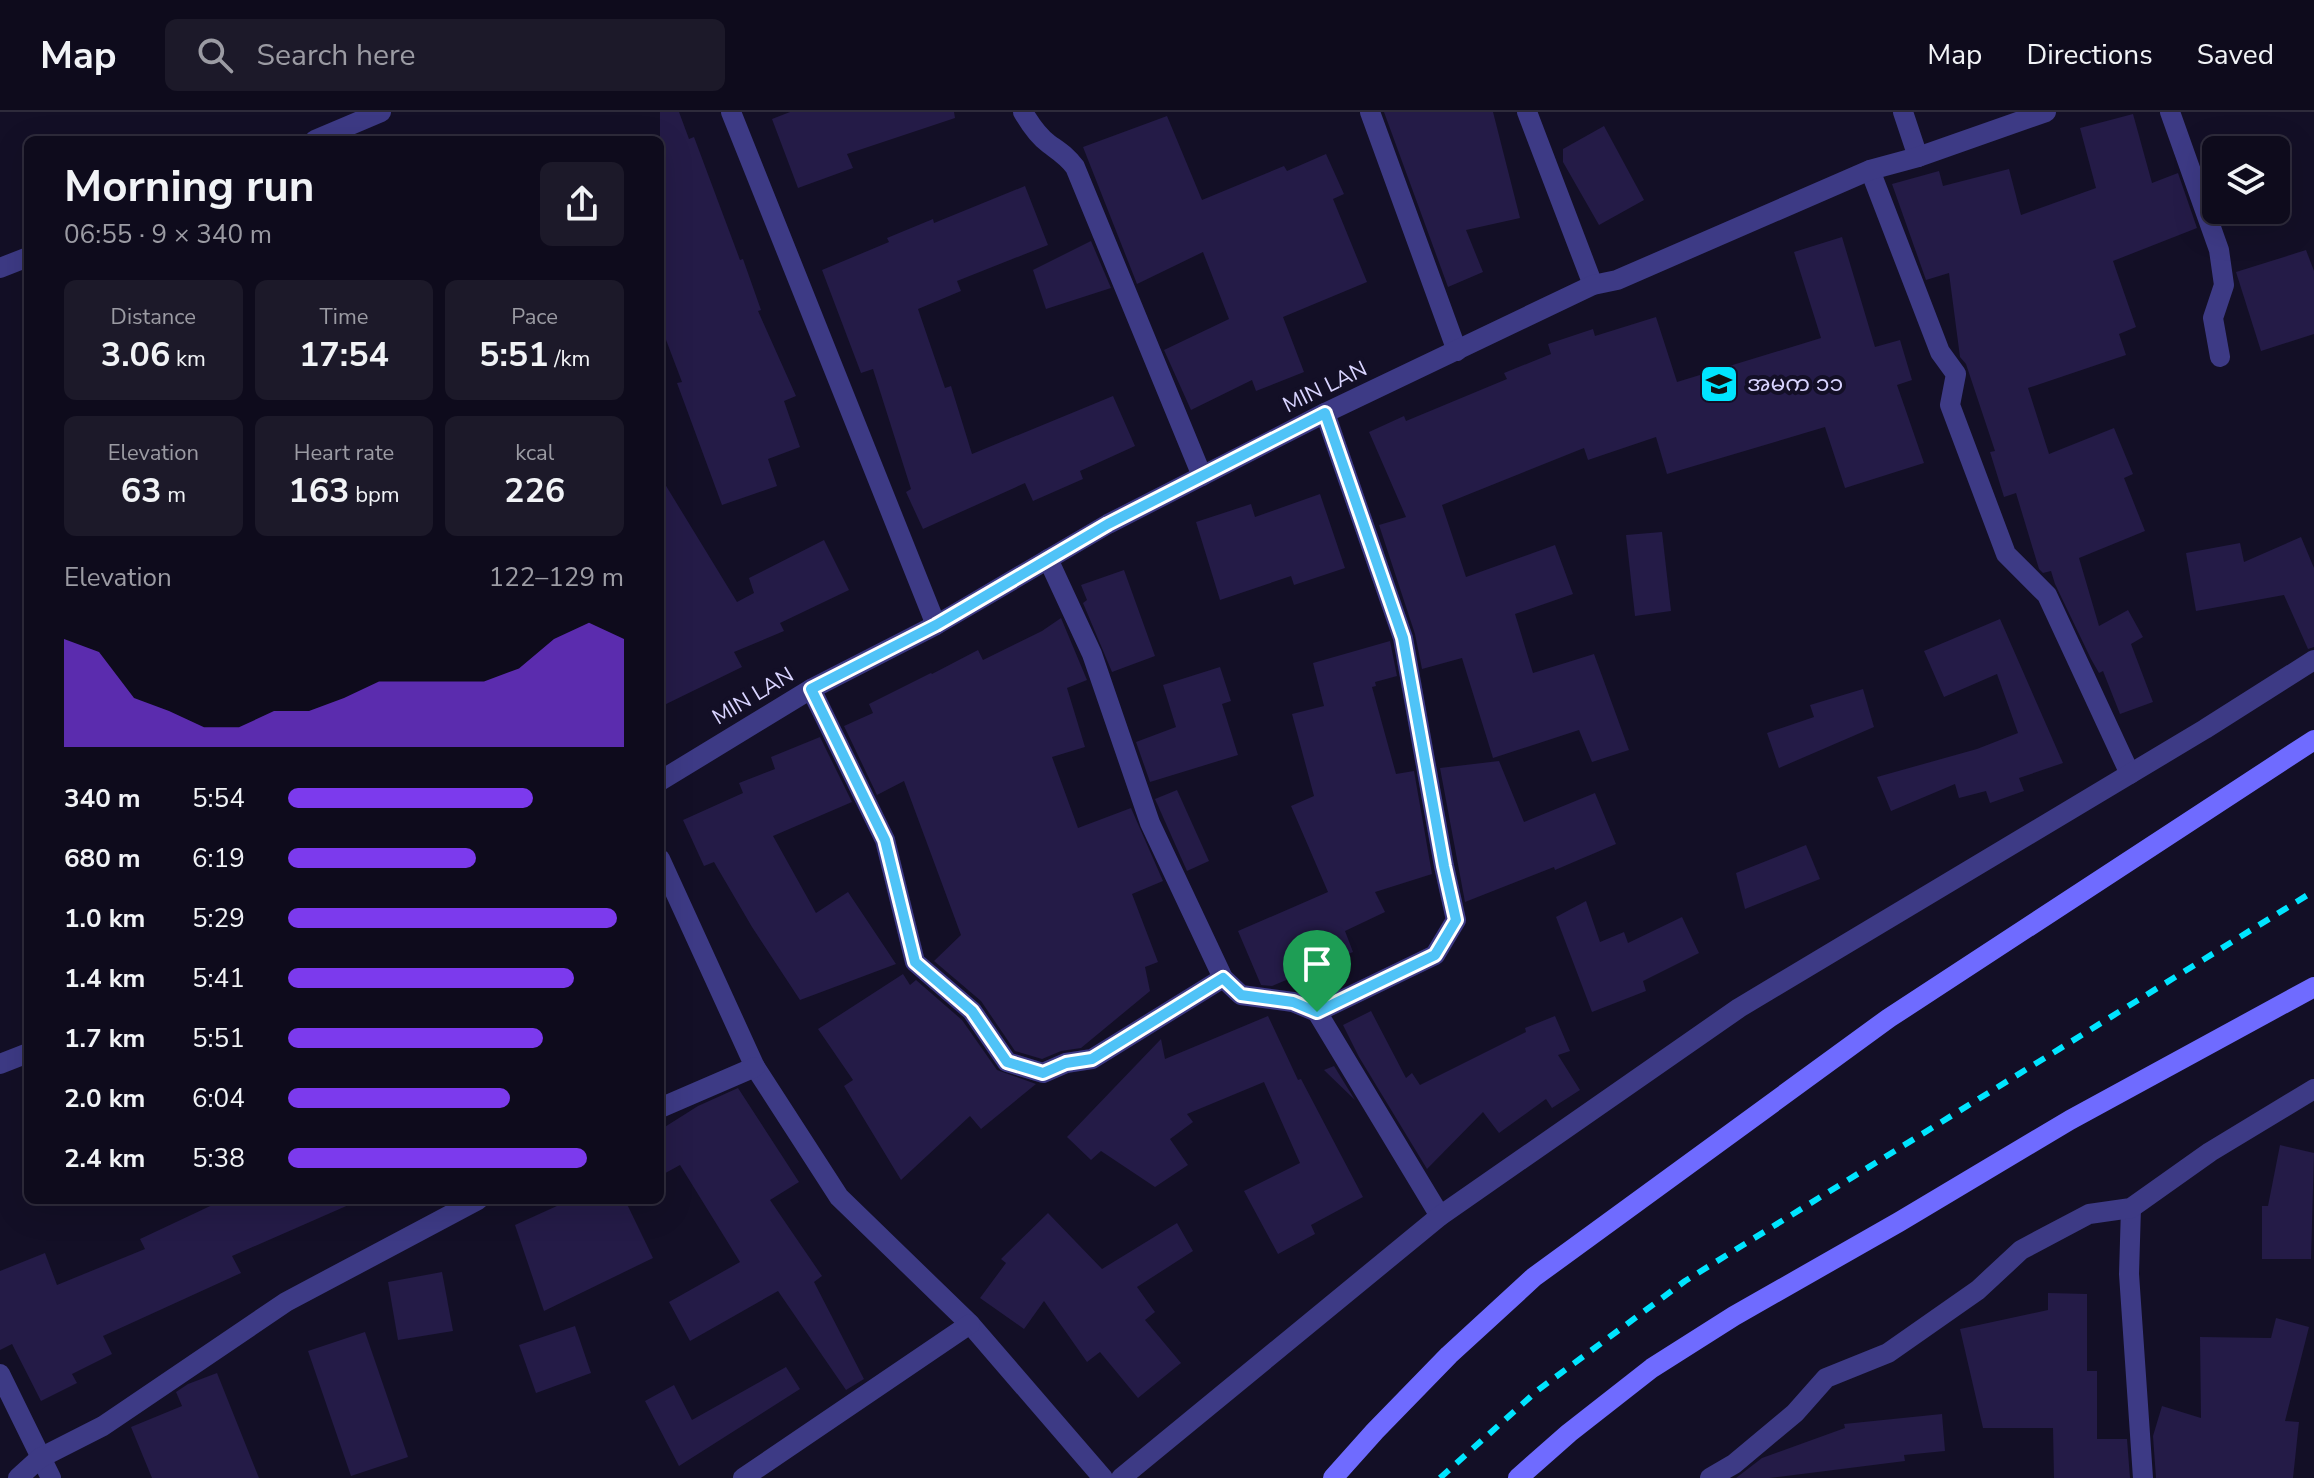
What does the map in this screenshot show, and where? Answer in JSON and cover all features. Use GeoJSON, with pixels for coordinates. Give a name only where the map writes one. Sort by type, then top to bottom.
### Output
{"type":"FeatureCollection","features":[{"type":"Feature","properties":{"kind":"main road"},"geometry":{"type":"LineString","coordinates":[[1333,1478],[1449,1355],[1534,1277],[1889,1018],[2314,740]]}},
{"type":"Feature","properties":{"kind":"main road"},"geometry":{"type":"LineString","coordinates":[[1518,1478],[1569,1433],[1652,1368],[1734,1316],[2070,1120],[2314,987]]}},
{"type":"Feature","properties":{"kind":"street"},"geometry":{"type":"LineString","coordinates":[[326,136],[358,125],[381,112]]}},
{"type":"Feature","properties":{"kind":"street"},"geometry":{"type":"LineString","coordinates":[[731,112],[936,625]]}},
{"type":"Feature","properties":{"kind":"street"},"geometry":{"type":"LineString","coordinates":[[1023,112],[1040,135],[1065,154],[1075,167],[1202,476]]}},
{"type":"Feature","properties":{"kind":"street"},"geometry":{"type":"LineString","coordinates":[[1370,112],[1457,351]]}},
{"type":"Feature","properties":{"kind":"street"},"geometry":{"type":"LineString","coordinates":[[1527,112],[1593,285]]}},
{"type":"Feature","properties":{"kind":"street"},"geometry":{"type":"LineString","coordinates":[[1903,112],[1918,157]]}},
{"type":"Feature","properties":{"kind":"street","name":"MIN LAN"},"geometry":{"type":"LineString","coordinates":[[664,779],[811,689],[936,625],[1108,524],[1325,413],[1593,285],[1617,280],[1870,170],[1918,157],[2046,112]]}},
{"type":"Feature","properties":{"kind":"street"},"geometry":{"type":"LineString","coordinates":[[2170,112],[2219,250],[2224,285],[2213,318],[2220,357]]}},
{"type":"Feature","properties":{"kind":"street"},"geometry":{"type":"LineString","coordinates":[[1870,170],[1940,352],[1956,374],[1950,405],[2006,554],[2047,595],[2130,774]]}},
{"type":"Feature","properties":{"kind":"street"},"geometry":{"type":"LineString","coordinates":[[0,268],[24,259]]}},
{"type":"Feature","properties":{"kind":"street"},"geometry":{"type":"LineString","coordinates":[[1317,1012],[1435,955],[1456,920],[1403,638],[1325,413]]}},
{"type":"Feature","properties":{"kind":"street"},"geometry":{"type":"LineString","coordinates":[[1048,559],[1092,654],[1150,823],[1223,978],[1241,995],[1293,1002],[1317,1012],[1440,1216]]}},
{"type":"Feature","properties":{"kind":"street"},"geometry":{"type":"LineString","coordinates":[[1121,1478],[1440,1216],[1739,1008],[2314,660]]}},
{"type":"Feature","properties":{"kind":"street"},"geometry":{"type":"LineString","coordinates":[[811,689],[885,840],[915,962],[972,1011],[1007,1062],[1043,1073],[1066,1063],[1092,1059],[1223,978]]}},
{"type":"Feature","properties":{"kind":"street"},"geometry":{"type":"LineString","coordinates":[[664,868],[755,1067],[839,1197],[970,1324],[1103,1478]]}},
{"type":"Feature","properties":{"kind":"street"},"geometry":{"type":"LineString","coordinates":[[0,1064],[24,1055]]}},
{"type":"Feature","properties":{"kind":"street"},"geometry":{"type":"LineString","coordinates":[[664,1106],[755,1067]]}},
{"type":"Feature","properties":{"kind":"street"},"geometry":{"type":"LineString","coordinates":[[1710,1478],[1734,1464],[1795,1413],[1826,1378],[1888,1353],[1978,1290],[2021,1250],[2089,1214],[2131,1208],[2210,1152],[2314,1089]]}},
{"type":"Feature","properties":{"kind":"street"},"geometry":{"type":"LineString","coordinates":[[18,1478],[40,1458],[103,1426],[286,1302],[470,1204]]}},
{"type":"Feature","properties":{"kind":"street"},"geometry":{"type":"LineString","coordinates":[[2131,1208],[2129,1274],[2143,1478]]}},
{"type":"Feature","properties":{"kind":"street"},"geometry":{"type":"LineString","coordinates":[[743,1478],[970,1324]]}},
{"type":"Feature","properties":{"kind":"street"},"geometry":{"type":"LineString","coordinates":[[0,1374],[51,1478]]}},
{"type":"Feature","properties":{"kind":"building"},"geometry":{"type":"Polygon","coordinates":[[[660,112],[679,112],[689,139],[694,137],[740,260],[743,259],[761,310],[758,311],[796,396],[784,401],[800,447],[768,459],[777,486],[722,505],[677,383],[682,382],[664,335],[664,136],[660,136],[660,112]]]}},
{"type":"Feature","properties":{"kind":"building"},"geometry":{"type":"Polygon","coordinates":[[[790,112],[954,112],[955,118],[847,154],[853,168],[798,188],[772,119],[790,112]]]}},
{"type":"Feature","properties":{"kind":"building"},"geometry":{"type":"Polygon","coordinates":[[[1384,112],[1493,112],[1520,218],[1466,230],[1483,272],[1448,287],[1384,112]]]}},
{"type":"Feature","properties":{"kind":"building"},"geometry":{"type":"Polygon","coordinates":[[[2133,114],[2152,183],[2178,173],[2197,228],[2113,261],[2136,327],[2119,334],[2126,355],[2028,388],[2049,454],[2114,428],[2133,474],[2124,478],[2145,531],[2079,558],[2099,626],[2128,610],[2143,637],[2131,644],[2153,702],[2120,714],[2103,671],[2099,673],[2091,659],[2051,571],[2043,573],[2039,569],[2016,493],[2004,497],[1990,452],[1995,451],[1966,364],[1960,357],[1949,273],[1926,280],[1892,184],[1939,171],[1943,186],[2009,169],[2021,215],[2096,188],[2080,128],[2133,114]]]}},
{"type":"Feature","properties":{"kind":"building"},"geometry":{"type":"Polygon","coordinates":[[[1167,116],[1202,200],[1284,166],[1287,171],[1326,154],[1344,194],[1333,199],[1367,282],[1283,317],[1304,372],[1256,391],[1252,380],[1191,410],[1164,350],[1229,319],[1203,252],[1137,284],[1083,147],[1167,116]]]}},
{"type":"Feature","properties":{"kind":"building"},"geometry":{"type":"Polygon","coordinates":[[[1604,126],[1644,200],[1599,225],[1563,162],[1563,149],[1604,126]]]}},
{"type":"Feature","properties":{"kind":"building"},"geometry":{"type":"Polygon","coordinates":[[[1025,186],[1048,245],[957,281],[961,291],[918,309],[945,388],[951,386],[972,454],[1113,396],[1135,446],[1080,471],[1083,479],[1033,501],[1025,483],[923,529],[906,492],[911,489],[873,369],[861,373],[822,270],[889,242],[887,238],[933,219],[934,223],[1025,186]]]}},
{"type":"Feature","properties":{"kind":"building"},"geometry":{"type":"Polygon","coordinates":[[[1842,237],[1875,347],[1900,340],[1912,380],[1897,385],[1924,463],[1845,488],[1825,427],[1667,474],[1656,437],[1588,460],[1584,448],[1442,505],[1466,577],[1555,545],[1573,594],[1515,614],[1533,673],[1594,654],[1629,750],[1592,762],[1579,730],[1493,758],[1462,658],[1422,669],[1415,634],[1379,525],[1406,517],[1369,432],[1404,416],[1406,421],[1507,379],[1504,373],[1551,354],[1548,344],[1593,329],[1595,336],[1656,317],[1677,382],[1821,338],[1794,252],[1842,237]]]}},
{"type":"Feature","properties":{"kind":"building"},"geometry":{"type":"Polygon","coordinates":[[[1091,241],[1111,288],[1046,309],[1033,270],[1091,241]]]}},
{"type":"Feature","properties":{"kind":"building"},"geometry":{"type":"Polygon","coordinates":[[[2306,250],[2314,271],[2314,334],[2261,351],[2236,272],[2306,250]]]}},
{"type":"Feature","properties":{"kind":"building"},"geometry":{"type":"Polygon","coordinates":[[[664,483],[737,602],[754,593],[749,578],[824,540],[849,590],[780,623],[784,631],[734,652],[742,667],[664,705],[664,483]]]}},
{"type":"Feature","properties":{"kind":"building"},"geometry":{"type":"Polygon","coordinates":[[[1320,494],[1345,568],[1294,585],[1291,576],[1220,600],[1196,522],[1251,504],[1255,517],[1320,494]]]}},
{"type":"Feature","properties":{"kind":"building"},"geometry":{"type":"Polygon","coordinates":[[[1662,532],[1671,611],[1635,616],[1626,535],[1662,532]]]}},
{"type":"Feature","properties":{"kind":"building"},"geometry":{"type":"Polygon","coordinates":[[[2301,537],[2314,568],[2314,647],[2308,649],[2284,595],[2196,611],[2186,553],[2240,543],[2244,562],[2301,537]]]}},
{"type":"Feature","properties":{"kind":"building"},"geometry":{"type":"Polygon","coordinates":[[[1124,570],[1155,656],[1112,672],[1083,603],[1087,600],[1081,585],[1124,570]]]}},
{"type":"Feature","properties":{"kind":"building"},"geometry":{"type":"Polygon","coordinates":[[[1061,618],[1087,680],[1067,688],[1085,747],[1052,757],[1078,828],[1131,808],[1163,881],[1132,894],[1158,962],[1145,967],[1150,991],[1081,1048],[1061,1051],[1042,1059],[1015,1051],[981,1001],[934,961],[961,935],[904,781],[877,795],[844,726],[873,713],[869,704],[931,673],[978,650],[983,660],[1042,631],[1061,618]]]}},
{"type":"Feature","properties":{"kind":"building"},"geometry":{"type":"Polygon","coordinates":[[[2000,619],[2063,763],[2019,778],[2024,791],[1990,803],[1986,791],[1959,798],[1955,784],[1891,811],[1877,777],[1977,749],[2018,733],[1997,674],[1944,697],[1924,651],[2000,619]]]}},
{"type":"Feature","properties":{"kind":"building"},"geometry":{"type":"Polygon","coordinates":[[[1390,641],[1397,676],[1375,682],[1376,686],[1372,687],[1396,774],[1414,771],[1432,874],[1375,892],[1385,912],[1345,931],[1353,952],[1272,986],[1261,985],[1238,931],[1328,892],[1291,806],[1314,796],[1292,714],[1324,706],[1313,663],[1390,641]]]}},
{"type":"Feature","properties":{"kind":"building"},"geometry":{"type":"Polygon","coordinates":[[[1220,667],[1231,701],[1222,704],[1238,755],[1150,782],[1136,742],[1176,727],[1163,685],[1220,667]]]}},
{"type":"Feature","properties":{"kind":"building"},"geometry":{"type":"Polygon","coordinates":[[[1863,689],[1874,727],[1779,768],[1767,733],[1814,717],[1810,705],[1863,689]]]}},
{"type":"Feature","properties":{"kind":"building"},"geometry":{"type":"Polygon","coordinates":[[[820,737],[852,802],[773,836],[816,913],[848,892],[896,964],[800,1000],[714,862],[704,866],[683,820],[743,793],[739,783],[775,769],[771,757],[820,737]]]}},
{"type":"Feature","properties":{"kind":"building"},"geometry":{"type":"Polygon","coordinates":[[[1499,761],[1524,822],[1595,793],[1616,844],[1465,902],[1440,768],[1499,761]]]}},
{"type":"Feature","properties":{"kind":"building"},"geometry":{"type":"Polygon","coordinates":[[[1177,790],[1209,861],[1187,871],[1155,799],[1177,790]]]}},
{"type":"Feature","properties":{"kind":"building"},"geometry":{"type":"Polygon","coordinates":[[[1806,845],[1820,879],[1745,909],[1736,873],[1806,845]]]}},
{"type":"Feature","properties":{"kind":"building"},"geometry":{"type":"Polygon","coordinates":[[[1586,901],[1600,942],[1624,932],[1628,943],[1682,917],[1699,953],[1643,981],[1646,991],[1592,1012],[1556,917],[1586,901]]]}},
{"type":"Feature","properties":{"kind":"building"},"geometry":{"type":"Polygon","coordinates":[[[903,974],[910,985],[916,980],[962,1020],[997,1070],[1036,1084],[981,1129],[970,1116],[901,1180],[844,1086],[853,1080],[818,1029],[903,974]]]}},
{"type":"Feature","properties":{"kind":"building"},"geometry":{"type":"Polygon","coordinates":[[[1371,1011],[1406,1078],[1412,1073],[1420,1085],[1526,1032],[1525,1028],[1555,1016],[1570,1051],[1558,1055],[1580,1090],[1552,1108],[1546,1099],[1499,1133],[1483,1112],[1427,1169],[1343,1025],[1371,1011]]]}},
{"type":"Feature","properties":{"kind":"building"},"geometry":{"type":"Polygon","coordinates":[[[1268,1016],[1298,1080],[1301,1079],[1363,1197],[1311,1225],[1315,1234],[1278,1254],[1244,1191],[1300,1163],[1264,1082],[1187,1114],[1193,1122],[1170,1139],[1188,1165],[1155,1187],[1101,1151],[1091,1160],[1067,1137],[1161,1039],[1165,1059],[1268,1016]]]}},
{"type":"Feature","properties":{"kind":"building"},"geometry":{"type":"Polygon","coordinates":[[[1334,1066],[1355,1100],[1324,1070],[1334,1066]]]}},
{"type":"Feature","properties":{"kind":"building"},"geometry":{"type":"Polygon","coordinates":[[[738,1088],[799,1182],[770,1200],[822,1276],[814,1282],[864,1379],[846,1390],[778,1291],[690,1341],[669,1302],[740,1262],[680,1165],[664,1174],[664,1127],[698,1106],[738,1088]]]}},
{"type":"Feature","properties":{"kind":"building"},"geometry":{"type":"Polygon","coordinates":[[[2280,1145],[2314,1153],[2311,1259],[2262,1259],[2262,1206],[2268,1206],[2280,1145]]]}},
{"type":"Feature","properties":{"kind":"building"},"geometry":{"type":"Polygon","coordinates":[[[214,1204],[351,1204],[232,1256],[241,1273],[103,1336],[112,1354],[72,1374],[77,1383],[41,1401],[12,1344],[0,1350],[0,1271],[45,1253],[57,1285],[145,1249],[140,1239],[214,1204]]]}},
{"type":"Feature","properties":{"kind":"building"},"geometry":{"type":"Polygon","coordinates":[[[561,1204],[627,1204],[653,1258],[544,1311],[515,1225],[561,1204]]]}},
{"type":"Feature","properties":{"kind":"building"},"geometry":{"type":"Polygon","coordinates":[[[1048,1213],[1102,1269],[1177,1223],[1193,1251],[1137,1287],[1155,1312],[1145,1320],[1181,1363],[1138,1398],[1100,1352],[1087,1362],[1044,1301],[1024,1329],[980,1298],[1006,1263],[1001,1259],[1048,1213]]]}},
{"type":"Feature","properties":{"kind":"building"},"geometry":{"type":"Polygon","coordinates":[[[442,1272],[453,1331],[398,1340],[388,1282],[442,1272]]]}},
{"type":"Feature","properties":{"kind":"building"},"geometry":{"type":"Polygon","coordinates":[[[2048,1293],[2087,1294],[2087,1371],[2097,1371],[2097,1439],[2127,1439],[2130,1478],[2054,1478],[2053,1428],[1983,1428],[1960,1329],[2048,1310],[2048,1293]]]}},
{"type":"Feature","properties":{"kind":"building"},"geometry":{"type":"Polygon","coordinates":[[[2276,1318],[2309,1327],[2285,1421],[2299,1422],[2293,1478],[2156,1478],[2153,1436],[2162,1406],[2201,1418],[2200,1337],[2271,1338],[2276,1318]]]}},
{"type":"Feature","properties":{"kind":"building"},"geometry":{"type":"Polygon","coordinates":[[[575,1326],[591,1373],[536,1393],[519,1345],[575,1326]]]}},
{"type":"Feature","properties":{"kind":"building"},"geometry":{"type":"Polygon","coordinates":[[[365,1332],[408,1457],[351,1476],[308,1351],[365,1332]]]}},
{"type":"Feature","properties":{"kind":"building"},"geometry":{"type":"Polygon","coordinates":[[[786,1367],[800,1389],[679,1466],[645,1401],[674,1385],[692,1420],[786,1367]]]}},
{"type":"Feature","properties":{"kind":"building"},"geometry":{"type":"Polygon","coordinates":[[[217,1373],[259,1478],[152,1478],[131,1427],[182,1406],[176,1392],[217,1373]]]}},
{"type":"Feature","properties":{"kind":"building"},"geometry":{"type":"Polygon","coordinates":[[[1942,1414],[1945,1451],[1904,1455],[1905,1461],[1769,1478],[1736,1478],[1762,1458],[1845,1428],[1844,1424],[1942,1414]]]}},
{"type":"Feature","properties":{"kind":"railway"},"geometry":{"type":"LineString","coordinates":[[1440,1478],[1538,1390],[1685,1281],[2314,891]]}},
{"type":"Feature","properties":{"kind":"place","name":"အမက ၁၁"},"geometry":{"type":"Point","coordinates":[1719,384]}},
{"type":"Feature","properties":{"kind":"route"},"geometry":{"type":"LineString","coordinates":[[1325,413],[1403,638],[1456,920],[1435,955],[1317,1012],[1293,1002],[1241,995],[1223,978],[1092,1059],[1066,1063],[1043,1073],[1007,1062],[972,1011],[915,962],[885,840],[811,689],[936,625],[1108,524],[1325,413]]}}]}
